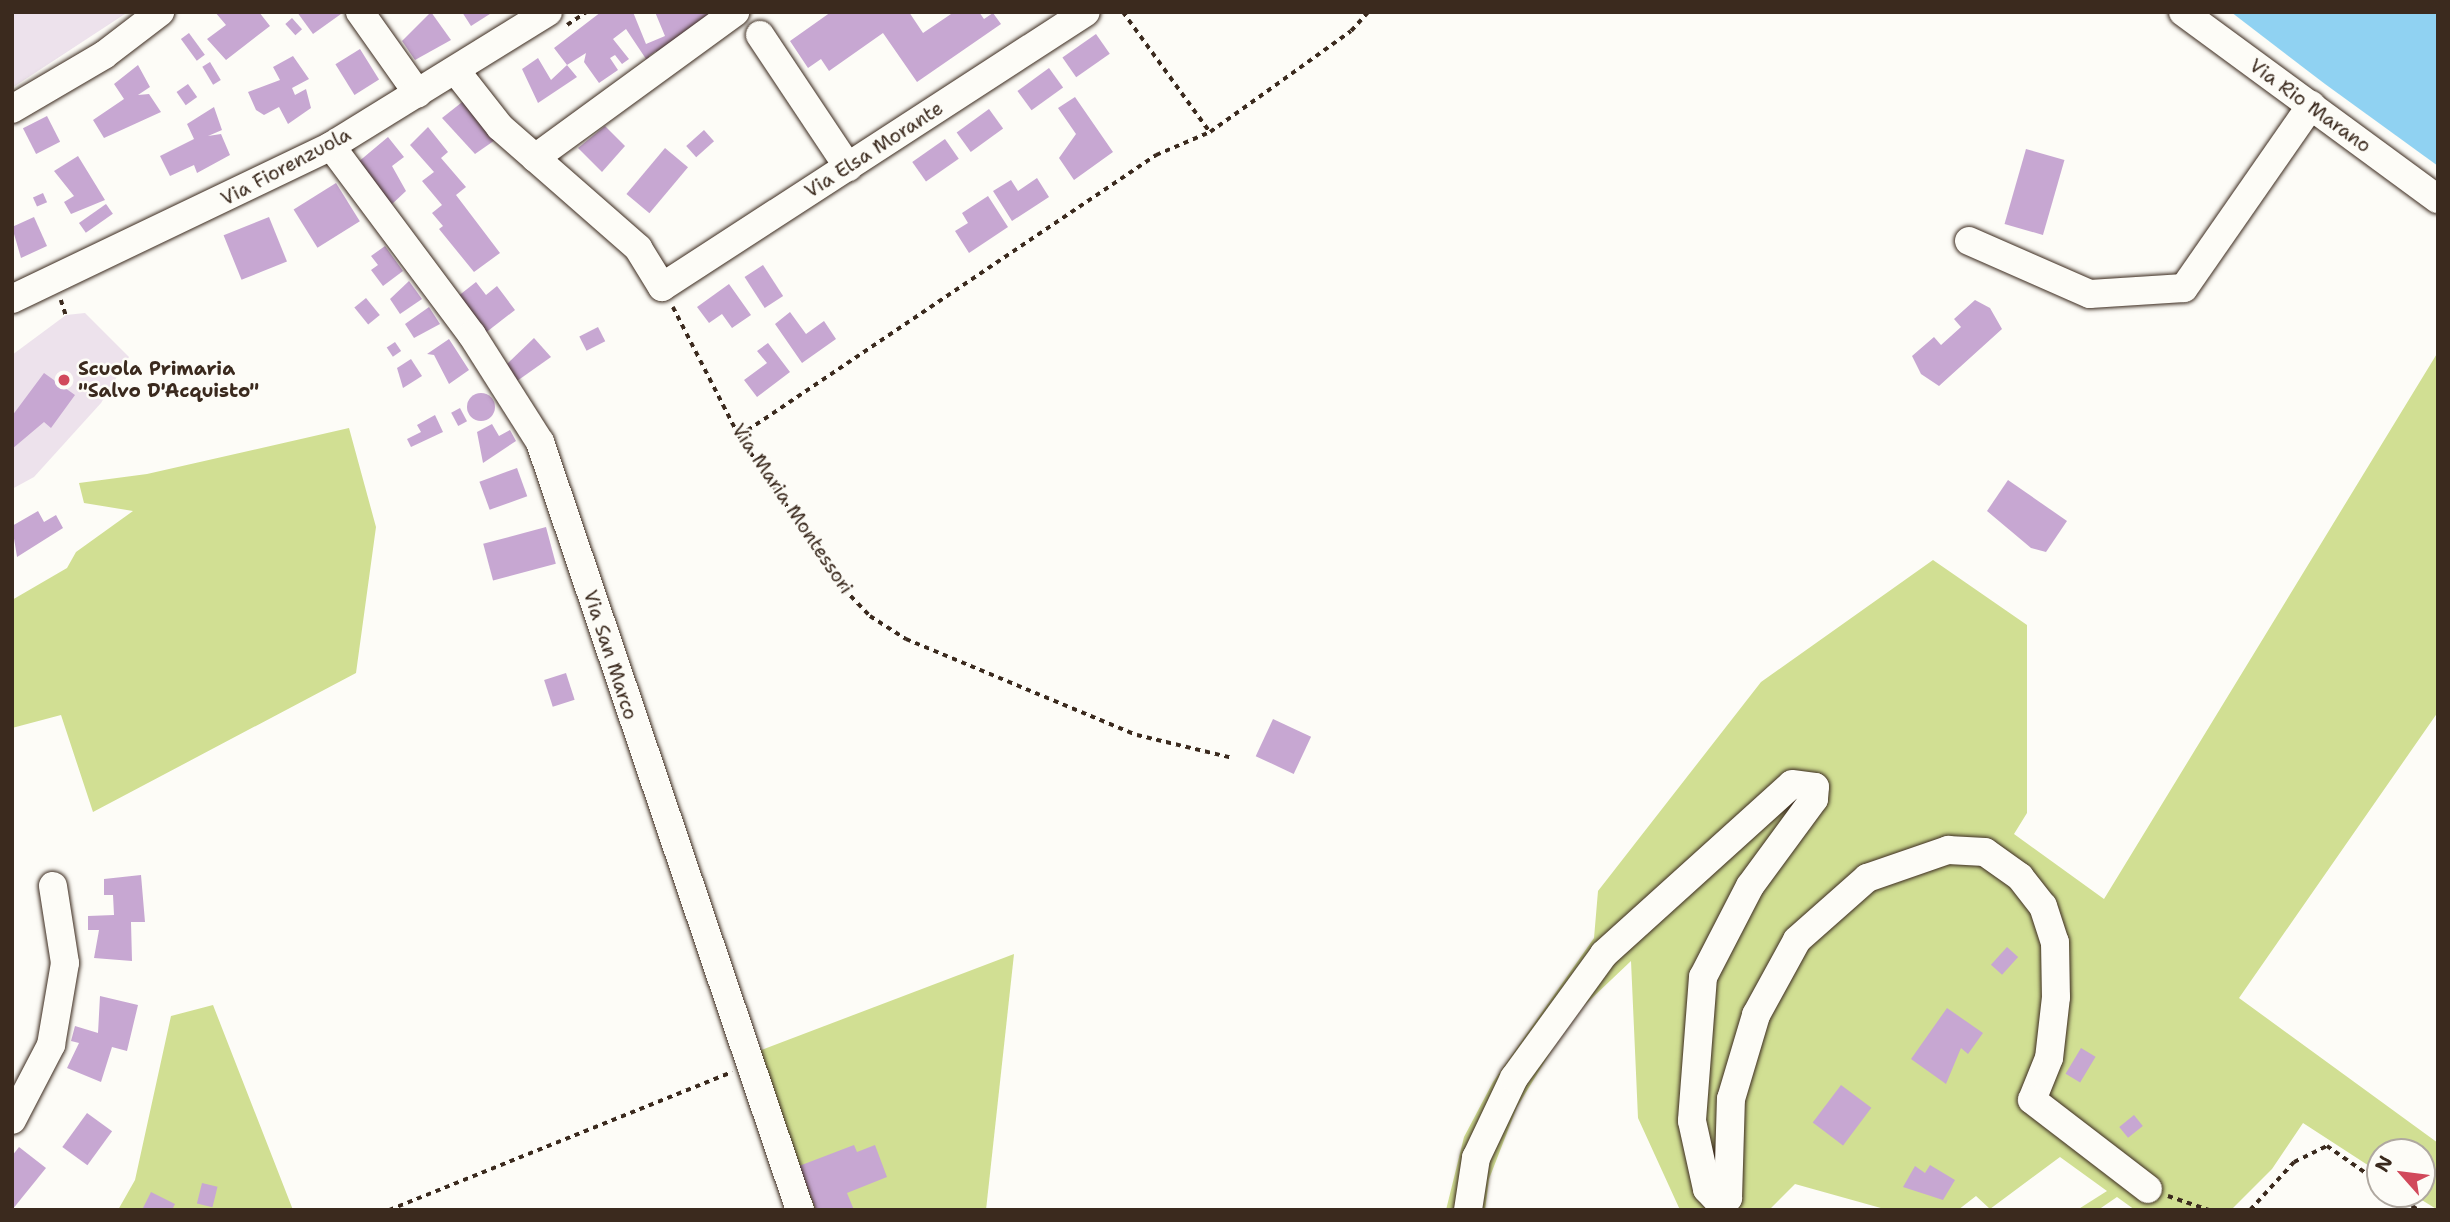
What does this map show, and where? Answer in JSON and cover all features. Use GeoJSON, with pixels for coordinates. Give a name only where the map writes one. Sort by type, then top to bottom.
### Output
{"type":"FeatureCollection","features":[{"type":"Feature","properties":{"kind":"street"},"geometry":{"type":"LineString","coordinates":[[12,109],[104,55],[160,12]]}},
{"type":"Feature","properties":{"kind":"street"},"geometry":{"type":"LineString","coordinates":[[360,12],[418,94]]}},
{"type":"Feature","properties":{"kind":"street","name":"Via Fiorenzuola"},"geometry":{"type":"LineString","coordinates":[[14,293],[331,146],[548,12]]}},
{"type":"Feature","properties":{"kind":"street"},"geometry":{"type":"LineString","coordinates":[[535,158],[735,12]]}},
{"type":"Feature","properties":{"kind":"street","name":"Via Elsa Morante"},"geometry":{"type":"LineString","coordinates":[[662,287],[1086,12]]}},
{"type":"Feature","properties":{"kind":"street","name":"Via Rio Marano"},"geometry":{"type":"LineString","coordinates":[[2183,12],[2438,200]]}},
{"type":"Feature","properties":{"kind":"street"},"geometry":{"type":"LineString","coordinates":[[760,35],[848,167]]}},
{"type":"Feature","properties":{"kind":"street"},"geometry":{"type":"LineString","coordinates":[[456,71],[500,127],[638,248],[662,287]]}},
{"type":"Feature","properties":{"kind":"street"},"geometry":{"type":"LineString","coordinates":[[1969,241],[2090,294],[2184,288],[2311,105]]}},
{"type":"Feature","properties":{"kind":"street","name":"Via San Marco"},"geometry":{"type":"LineString","coordinates":[[331,146],[472,335],[540,442],[672,847],[753,1064],[800,1210]]}},
{"type":"Feature","properties":{"kind":"street"},"geometry":{"type":"LineString","coordinates":[[1468,1210],[1476,1158],[1514,1078],[1604,954],[1792,784],[1815,787],[1804,814],[1749,886],[1703,977],[1692,1121],[1707,1189],[1719,1202],[1728,1198],[1731,1099],[1756,1015],[1797,940],[1867,878],[1937,853],[1985,852],[2028,886],[2043,906],[2055,942],[2049,1058],[2032,1100],[2148,1189]]}},
{"type":"Feature","properties":{"kind":"street"},"geometry":{"type":"LineString","coordinates":[[12,1120],[51,1045],[65,963],[53,886]]}},
{"type":"Feature","properties":{"kind":"path"},"geometry":{"type":"LineString","coordinates":[[1123,12],[1210,132]]}},
{"type":"Feature","properties":{"kind":"path"},"geometry":{"type":"LineString","coordinates":[[739,436],[1156,155],[1210,132],[1351,31],[1368,12]]}},
{"type":"Feature","properties":{"kind":"path","name":"Via Maria Montessori"},"geometry":{"type":"LineString","coordinates":[[662,287],[739,436],[844,589],[906,639],[1137,735],[1233,758]]}},
{"type":"Feature","properties":{"kind":"path"},"geometry":{"type":"LineString","coordinates":[[59,294],[66,315]]}},
{"type":"Feature","properties":{"kind":"path"},"geometry":{"type":"LineString","coordinates":[[390,1210],[753,1064]]}},
{"type":"Feature","properties":{"kind":"path"},"geometry":{"type":"LineString","coordinates":[[2250,1210],[2294,1162],[2327,1146],[2366,1173]]}},
{"type":"Feature","properties":{"kind":"path"},"geometry":{"type":"LineString","coordinates":[[2148,1189],[2209,1210]]}},
{"type":"Feature","properties":{"kind":"shaded area"},"geometry":{"type":"Polygon","coordinates":[[[12,12],[128,12],[12,88],[12,12]]]}},
{"type":"Feature","properties":{"kind":"shaded area","name":"Scuola Primaria \"Salvo D'Acquisto\""},"geometry":{"type":"Polygon","coordinates":[[[85,313],[129,357],[101,403],[34,477],[12,489],[12,355],[66,315],[85,313]]]}},
{"type":"Feature","properties":{"kind":"green space"},"geometry":{"type":"Polygon","coordinates":[[[2438,352],[2438,712],[2239,998],[2431,1138],[2366,1138],[2366,1164],[2303,1123],[2272,1169],[2231,1210],[2135,1210],[2117,1197],[2098,1210],[2077,1210],[2107,1191],[2060,1157],[1990,1209],[1976,1196],[1958,1210],[1888,1210],[1795,1184],[1769,1210],[1680,1210],[1638,1118],[1631,961],[1572,1017],[1517,1107],[1489,1179],[1485,1210],[1446,1210],[1464,1137],[1493,1082],[1594,938],[1598,891],[1761,682],[1933,560],[2027,625],[2027,813],[2014,834],[2104,899],[2438,352]]]}},
{"type":"Feature","properties":{"kind":"green space"},"geometry":{"type":"Polygon","coordinates":[[[349,428],[376,527],[356,673],[93,812],[61,715],[12,728],[12,600],[67,568],[76,552],[133,511],[84,503],[79,483],[147,474],[349,428]]]}},
{"type":"Feature","properties":{"kind":"green space"},"geometry":{"type":"Polygon","coordinates":[[[1014,954],[986,1210],[810,1210],[756,1052],[1014,954]]]}},
{"type":"Feature","properties":{"kind":"green space"},"geometry":{"type":"Polygon","coordinates":[[[213,1005],[293,1210],[118,1210],[135,1180],[171,1016],[213,1005]]]}},
{"type":"Feature","properties":{"kind":"green space"},"geometry":{"type":"Polygon","coordinates":[[[2436,1142],[2438,1143],[2438,1210],[2435,1208],[2436,1142]]]}},
{"type":"Feature","properties":{"kind":"water"},"geometry":{"type":"Polygon","coordinates":[[[2231,12],[2438,12],[2438,166],[2325,84],[2231,12]]]}},
{"type":"Feature","properties":{"kind":"building"},"geometry":{"type":"Polygon","coordinates":[[[215,12],[259,12],[270,26],[226,60],[207,39],[226,25],[215,12]]]}},
{"type":"Feature","properties":{"kind":"building"},"geometry":{"type":"Polygon","coordinates":[[[297,12],[339,12],[341,14],[313,34],[297,12]]]}},
{"type":"Feature","properties":{"kind":"building"},"geometry":{"type":"Polygon","coordinates":[[[431,12],[451,40],[415,60],[402,41],[431,12]]]}},
{"type":"Feature","properties":{"kind":"building"},"geometry":{"type":"Polygon","coordinates":[[[462,12],[493,12],[471,26],[462,12]]]}},
{"type":"Feature","properties":{"kind":"building"},"geometry":{"type":"Polygon","coordinates":[[[601,12],[633,12],[646,44],[665,36],[655,12],[713,12],[662,59],[656,51],[649,56],[652,68],[626,29],[613,39],[629,59],[622,64],[615,55],[610,58],[618,70],[599,83],[584,62],[586,53],[567,65],[554,48],[601,12]]]}},
{"type":"Feature","properties":{"kind":"building"},"geometry":{"type":"Polygon","coordinates":[[[831,12],[909,12],[923,33],[954,12],[979,12],[984,19],[993,13],[1001,24],[917,82],[883,33],[829,71],[821,59],[808,68],[790,41],[831,12]]]}},
{"type":"Feature","properties":{"kind":"building"},"geometry":{"type":"Polygon","coordinates":[[[292,18],[302,29],[295,35],[285,24],[292,18]]]}},
{"type":"Feature","properties":{"kind":"building"},"geometry":{"type":"Polygon","coordinates":[[[189,33],[205,55],[197,61],[181,39],[189,33]]]}},
{"type":"Feature","properties":{"kind":"building"},"geometry":{"type":"Polygon","coordinates":[[[1096,34],[1110,54],[1076,77],[1062,58],[1096,34]]]}},
{"type":"Feature","properties":{"kind":"building"},"geometry":{"type":"Polygon","coordinates":[[[360,49],[379,80],[354,95],[335,64],[360,49]]]}},
{"type":"Feature","properties":{"kind":"building"},"geometry":{"type":"Polygon","coordinates":[[[293,56],[309,79],[292,88],[295,95],[306,89],[311,108],[288,124],[279,107],[264,115],[256,110],[248,92],[280,80],[273,67],[293,56]]]}},
{"type":"Feature","properties":{"kind":"building"},"geometry":{"type":"Polygon","coordinates":[[[538,58],[551,80],[567,65],[577,77],[538,103],[522,69],[538,58]]]}},
{"type":"Feature","properties":{"kind":"building"},"geometry":{"type":"Polygon","coordinates":[[[210,62],[221,80],[213,85],[202,67],[210,62]]]}},
{"type":"Feature","properties":{"kind":"building"},"geometry":{"type":"Polygon","coordinates":[[[138,65],[150,87],[138,95],[149,94],[161,112],[104,138],[93,120],[124,99],[114,84],[138,65]]]}},
{"type":"Feature","properties":{"kind":"building"},"geometry":{"type":"Polygon","coordinates":[[[1049,68],[1063,87],[1032,110],[1017,91],[1049,68]]]}},
{"type":"Feature","properties":{"kind":"building"},"geometry":{"type":"Polygon","coordinates":[[[188,84],[197,97],[186,105],[177,92],[188,84]]]}},
{"type":"Feature","properties":{"kind":"building"},"geometry":{"type":"Polygon","coordinates":[[[1075,97],[1113,152],[1074,180],[1059,158],[1076,134],[1058,108],[1075,97]]]}},
{"type":"Feature","properties":{"kind":"building"},"geometry":{"type":"Polygon","coordinates":[[[466,99],[498,138],[475,154],[442,118],[466,99]]]}},
{"type":"Feature","properties":{"kind":"building"},"geometry":{"type":"Polygon","coordinates":[[[214,107],[222,130],[208,136],[221,134],[230,155],[197,173],[194,165],[170,176],[160,156],[194,139],[187,124],[214,107]]]}},
{"type":"Feature","properties":{"kind":"building"},"geometry":{"type":"Polygon","coordinates":[[[989,109],[1003,128],[971,152],[957,133],[989,109]]]}},
{"type":"Feature","properties":{"kind":"building"},"geometry":{"type":"Polygon","coordinates":[[[47,116],[60,142],[36,154],[23,128],[47,116]]]}},
{"type":"Feature","properties":{"kind":"building"},"geometry":{"type":"Polygon","coordinates":[[[605,126],[625,146],[602,172],[578,148],[605,126]]]}},
{"type":"Feature","properties":{"kind":"building"},"geometry":{"type":"Polygon","coordinates":[[[428,127],[448,152],[441,158],[466,187],[456,195],[500,253],[474,272],[439,229],[443,226],[432,213],[442,205],[422,181],[434,172],[410,145],[428,127]]]}},
{"type":"Feature","properties":{"kind":"building"},"geometry":{"type":"Polygon","coordinates":[[[704,130],[714,141],[696,157],[686,146],[704,130]]]}},
{"type":"Feature","properties":{"kind":"building"},"geometry":{"type":"Polygon","coordinates":[[[388,137],[404,157],[392,166],[406,191],[391,205],[357,163],[388,137]]]}},
{"type":"Feature","properties":{"kind":"building"},"geometry":{"type":"Polygon","coordinates":[[[945,139],[959,159],[926,182],[912,162],[945,139]]]}},
{"type":"Feature","properties":{"kind":"building"},"geometry":{"type":"Polygon","coordinates":[[[665,148],[688,167],[649,213],[626,194],[665,148]]]}},
{"type":"Feature","properties":{"kind":"building"},"geometry":{"type":"Polygon","coordinates":[[[2026,149],[2064,160],[2043,235],[2005,224],[2026,149]]]}},
{"type":"Feature","properties":{"kind":"building"},"geometry":{"type":"Polygon","coordinates":[[[78,156],[105,200],[71,214],[64,202],[74,196],[54,171],[78,156]]]}},
{"type":"Feature","properties":{"kind":"building"},"geometry":{"type":"Polygon","coordinates":[[[1037,178],[1049,197],[1012,221],[993,191],[1011,180],[1018,191],[1037,178]]]}},
{"type":"Feature","properties":{"kind":"building"},"geometry":{"type":"Polygon","coordinates":[[[336,183],[360,221],[317,248],[294,209],[336,183]]]}},
{"type":"Feature","properties":{"kind":"building"},"geometry":{"type":"Polygon","coordinates":[[[43,193],[47,202],[37,207],[33,197],[43,193]]]}},
{"type":"Feature","properties":{"kind":"building"},"geometry":{"type":"Polygon","coordinates":[[[988,196],[1008,227],[969,253],[955,231],[968,223],[962,213],[988,196]]]}},
{"type":"Feature","properties":{"kind":"building"},"geometry":{"type":"Polygon","coordinates":[[[106,204],[113,214],[86,233],[79,223],[106,204]]]}},
{"type":"Feature","properties":{"kind":"building"},"geometry":{"type":"Polygon","coordinates":[[[34,217],[47,246],[21,258],[12,227],[34,217]]]}},
{"type":"Feature","properties":{"kind":"building"},"geometry":{"type":"Polygon","coordinates":[[[269,217],[287,262],[242,280],[224,235],[269,217]]]}},
{"type":"Feature","properties":{"kind":"building"},"geometry":{"type":"Polygon","coordinates":[[[385,246],[403,271],[383,286],[371,270],[378,265],[371,256],[385,246]]]}},
{"type":"Feature","properties":{"kind":"building"},"geometry":{"type":"Polygon","coordinates":[[[763,265],[783,296],[765,308],[745,277],[763,265]]]}},
{"type":"Feature","properties":{"kind":"building"},"geometry":{"type":"Polygon","coordinates":[[[409,281],[422,299],[400,314],[390,299],[409,281]]]}},
{"type":"Feature","properties":{"kind":"building"},"geometry":{"type":"Polygon","coordinates":[[[476,282],[486,295],[497,286],[515,310],[484,334],[457,297],[476,282]]]}},
{"type":"Feature","properties":{"kind":"building"},"geometry":{"type":"Polygon","coordinates":[[[729,284],[751,315],[732,328],[722,314],[709,323],[697,307],[729,284]]]}},
{"type":"Feature","properties":{"kind":"building"},"geometry":{"type":"Polygon","coordinates":[[[366,298],[380,315],[368,325],[354,307],[366,298]]]}},
{"type":"Feature","properties":{"kind":"building"},"geometry":{"type":"Polygon","coordinates":[[[1975,300],[1990,308],[2002,329],[1939,386],[1921,374],[1912,356],[1934,337],[1941,345],[1961,327],[1954,319],[1975,300]]]}},
{"type":"Feature","properties":{"kind":"building"},"geometry":{"type":"Polygon","coordinates":[[[429,307],[440,324],[414,338],[405,324],[429,307]]]}},
{"type":"Feature","properties":{"kind":"building"},"geometry":{"type":"Polygon","coordinates":[[[790,312],[806,334],[824,321],[836,339],[802,363],[775,324],[790,312]]]}},
{"type":"Feature","properties":{"kind":"building"},"geometry":{"type":"Polygon","coordinates":[[[598,327],[605,341],[587,351],[579,337],[598,327]]]}},
{"type":"Feature","properties":{"kind":"building"},"geometry":{"type":"Polygon","coordinates":[[[534,338],[551,357],[517,381],[506,365],[534,338]]]}},
{"type":"Feature","properties":{"kind":"building"},"geometry":{"type":"Polygon","coordinates":[[[449,339],[469,370],[449,384],[434,355],[427,354],[449,339]]]}},
{"type":"Feature","properties":{"kind":"building"},"geometry":{"type":"Polygon","coordinates":[[[395,342],[401,351],[393,357],[387,348],[395,342]]]}},
{"type":"Feature","properties":{"kind":"building"},"geometry":{"type":"Polygon","coordinates":[[[768,343],[790,372],[757,397],[744,380],[767,363],[757,351],[768,343]]]}},
{"type":"Feature","properties":{"kind":"building"},"geometry":{"type":"Polygon","coordinates":[[[411,359],[422,376],[403,388],[397,368],[411,359]]]}},
{"type":"Feature","properties":{"kind":"building"},"geometry":{"type":"Polygon","coordinates":[[[44,373],[75,395],[51,428],[44,422],[12,449],[12,416],[44,373]]]}},
{"type":"Feature","properties":{"kind":"building"},"geometry":{"type":"Polygon","coordinates":[[[481,393],[491,397],[495,407],[491,417],[481,421],[471,417],[467,407],[471,397],[481,393]]]}},
{"type":"Feature","properties":{"kind":"building"},"geometry":{"type":"Polygon","coordinates":[[[460,408],[467,421],[458,426],[451,413],[460,408]]]}},
{"type":"Feature","properties":{"kind":"building"},"geometry":{"type":"Polygon","coordinates":[[[435,415],[443,432],[411,447],[407,439],[421,432],[417,425],[435,415]]]}},
{"type":"Feature","properties":{"kind":"building"},"geometry":{"type":"Polygon","coordinates":[[[492,424],[499,436],[510,430],[516,441],[483,463],[477,432],[492,424]]]}},
{"type":"Feature","properties":{"kind":"building"},"geometry":{"type":"Polygon","coordinates":[[[517,468],[527,496],[490,510],[479,482],[517,468]]]}},
{"type":"Feature","properties":{"kind":"building"},"geometry":{"type":"Polygon","coordinates":[[[2008,480],[2067,521],[2046,552],[2031,548],[1987,511],[2008,480]]]}},
{"type":"Feature","properties":{"kind":"building"},"geometry":{"type":"Polygon","coordinates":[[[38,511],[44,522],[56,515],[63,528],[17,557],[12,526],[38,511]]]}},
{"type":"Feature","properties":{"kind":"building"},"geometry":{"type":"Polygon","coordinates":[[[546,527],[556,564],[493,581],[483,544],[546,527]]]}},
{"type":"Feature","properties":{"kind":"building"},"geometry":{"type":"Polygon","coordinates":[[[566,673],[575,700],[553,707],[544,680],[566,673]]]}},
{"type":"Feature","properties":{"kind":"building"},"geometry":{"type":"Polygon","coordinates":[[[1273,719],[1311,737],[1294,774],[1256,756],[1273,719]]]}},
{"type":"Feature","properties":{"kind":"building"},"geometry":{"type":"Polygon","coordinates":[[[141,875],[145,922],[131,922],[132,961],[94,958],[99,930],[88,930],[88,916],[114,915],[113,895],[104,895],[104,879],[141,875]]]}},
{"type":"Feature","properties":{"kind":"building"},"geometry":{"type":"Polygon","coordinates":[[[2007,947],[2018,957],[2002,975],[1991,965],[2007,947]]]}},
{"type":"Feature","properties":{"kind":"building"},"geometry":{"type":"Polygon","coordinates":[[[100,996],[138,1005],[127,1051],[112,1047],[101,1082],[67,1068],[79,1043],[71,1041],[75,1026],[98,1033],[100,996]]]}},
{"type":"Feature","properties":{"kind":"building"},"geometry":{"type":"Polygon","coordinates":[[[1947,1008],[1983,1033],[1968,1054],[1961,1048],[1946,1084],[1911,1059],[1947,1008]]]}},
{"type":"Feature","properties":{"kind":"building"},"geometry":{"type":"Polygon","coordinates":[[[2081,1048],[2096,1057],[2080,1082],[2066,1074],[2081,1048]]]}},
{"type":"Feature","properties":{"kind":"building"},"geometry":{"type":"Polygon","coordinates":[[[1841,1085],[1871,1108],[1843,1145],[1813,1123],[1841,1085]]]}},
{"type":"Feature","properties":{"kind":"building"},"geometry":{"type":"Polygon","coordinates":[[[87,1113],[112,1131],[87,1165],[62,1147],[87,1113]]]}},
{"type":"Feature","properties":{"kind":"building"},"geometry":{"type":"Polygon","coordinates":[[[2134,1115],[2143,1126],[2128,1138],[2119,1127],[2134,1115]]]}},
{"type":"Feature","properties":{"kind":"building"},"geometry":{"type":"Polygon","coordinates":[[[854,1145],[857,1152],[875,1145],[887,1177],[847,1193],[854,1210],[816,1210],[799,1166],[854,1145]]]}},
{"type":"Feature","properties":{"kind":"building"},"geometry":{"type":"Polygon","coordinates":[[[19,1147],[46,1168],[12,1210],[12,1156],[19,1147]]]}},
{"type":"Feature","properties":{"kind":"building"},"geometry":{"type":"Polygon","coordinates":[[[1930,1165],[1955,1180],[1943,1200],[1903,1187],[1915,1166],[1925,1173],[1930,1165]]]}},
{"type":"Feature","properties":{"kind":"building"},"geometry":{"type":"Polygon","coordinates":[[[202,1183],[218,1187],[212,1207],[197,1203],[202,1183]]]}},
{"type":"Feature","properties":{"kind":"building"},"geometry":{"type":"Polygon","coordinates":[[[151,1192],[175,1204],[172,1210],[142,1210],[151,1192]]]}},
{"type":"Feature","properties":{"kind":"place","name":"Scuola Primaria \"Salvo D'Acquisto\""},"geometry":{"type":"Point","coordinates":[64,380]}}]}
